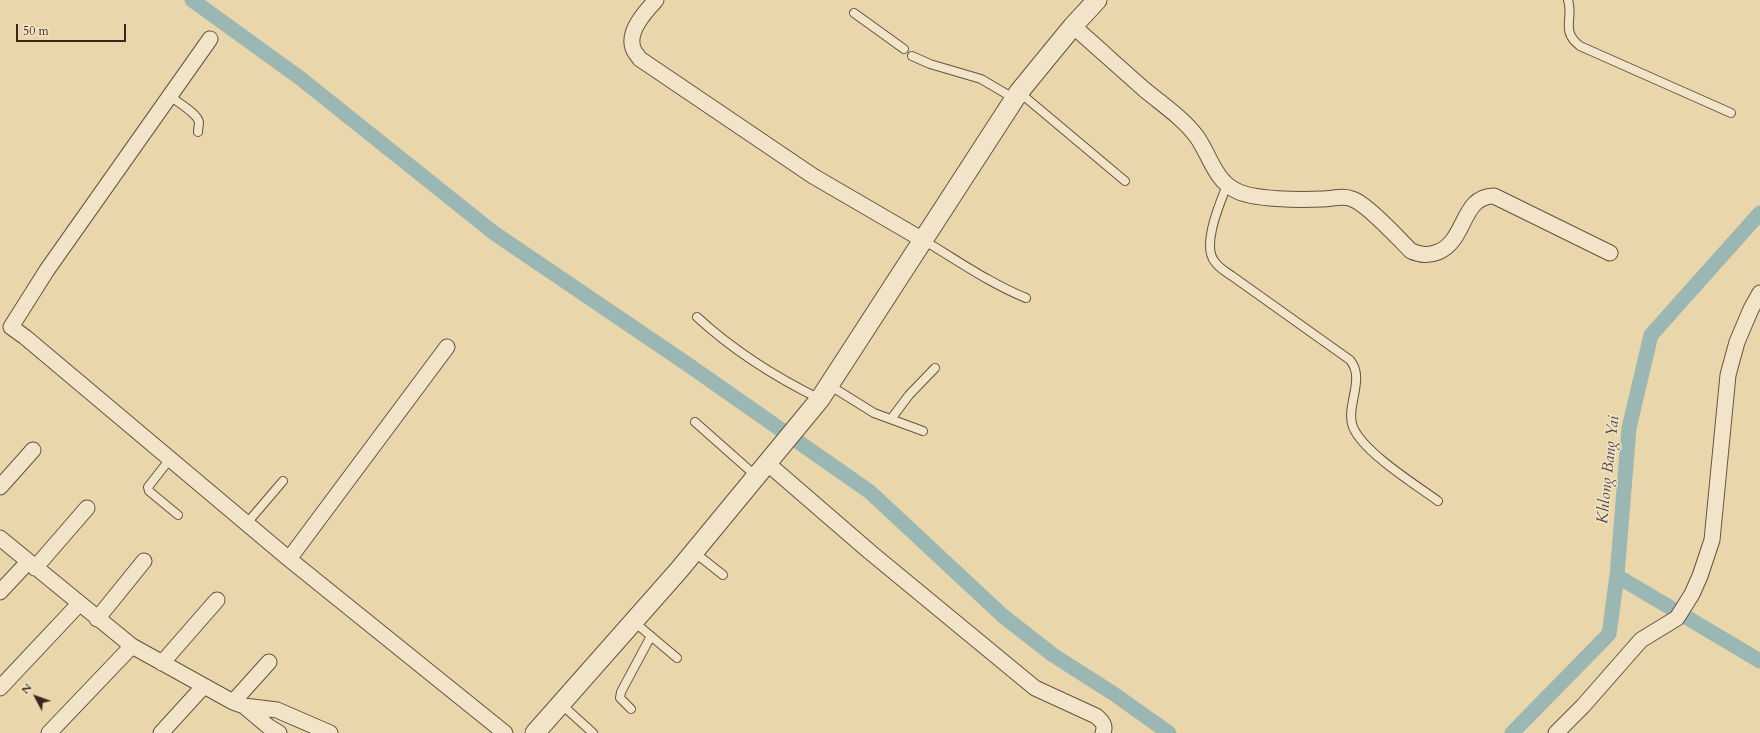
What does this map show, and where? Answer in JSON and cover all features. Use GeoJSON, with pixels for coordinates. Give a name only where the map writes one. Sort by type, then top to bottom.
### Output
{"type":"FeatureCollection","features":[{"type":"Feature","properties":{"kind":"street"},"geometry":{"type":"LineString","coordinates":[[656,0],[645,13],[633,33],[632,47],[640,59],[813,176],[924,240]]}},
{"type":"Feature","properties":{"kind":"street"},"geometry":{"type":"LineString","coordinates":[[535,733],[694,552],[821,397],[1017,95],[1073,26],[1098,0]]}},
{"type":"Feature","properties":{"kind":"street"},"geometry":{"type":"LineString","coordinates":[[1073,26],[1184,123],[1196,136],[1208,154],[1216,170],[1227,185],[1235,191],[1255,196],[1306,199],[1352,198],[1362,205],[1411,251],[1426,255],[1446,249],[1454,240],[1471,208],[1478,199],[1485,196],[1494,196],[1610,253]]}},
{"type":"Feature","properties":{"kind":"street"},"geometry":{"type":"LineString","coordinates":[[210,39],[47,270],[22,307],[11,327],[25,337],[289,559],[505,733]]}},
{"type":"Feature","properties":{"kind":"street"},"geometry":{"type":"LineString","coordinates":[[1556,733],[1583,706],[1641,640],[1677,618],[1692,594],[1700,576],[1712,540],[1728,375],[1737,342],[1751,309],[1760,293]]}},
{"type":"Feature","properties":{"kind":"street"},"geometry":{"type":"LineString","coordinates":[[289,559],[447,346]]}},
{"type":"Feature","properties":{"kind":"street"},"geometry":{"type":"LineString","coordinates":[[0,487],[33,450]]}},
{"type":"Feature","properties":{"kind":"street"},"geometry":{"type":"LineString","coordinates":[[762,470],[858,542],[1034,688],[1096,716],[1103,722],[1103,733]]}},
{"type":"Feature","properties":{"kind":"street"},"geometry":{"type":"LineString","coordinates":[[0,592],[32,565],[87,508]]}},
{"type":"Feature","properties":{"kind":"street"},"geometry":{"type":"LineString","coordinates":[[0,538],[97,619],[132,646],[203,687],[239,704],[271,731],[277,710]]}},
{"type":"Feature","properties":{"kind":"street"},"geometry":{"type":"LineString","coordinates":[[97,619],[144,561]]}},
{"type":"Feature","properties":{"kind":"street"},"geometry":{"type":"LineString","coordinates":[[162,663],[217,600]]}},
{"type":"Feature","properties":{"kind":"street"},"geometry":{"type":"LineString","coordinates":[[0,688],[79,604]]}},
{"type":"Feature","properties":{"kind":"street"},"geometry":{"type":"LineString","coordinates":[[49,733],[132,646]]}},
{"type":"Feature","properties":{"kind":"street"},"geometry":{"type":"LineString","coordinates":[[239,704],[269,662]]}},
{"type":"Feature","properties":{"kind":"street"},"geometry":{"type":"LineString","coordinates":[[161,733],[203,687]]}},
{"type":"Feature","properties":{"kind":"street"},"geometry":{"type":"LineString","coordinates":[[239,704],[277,710],[330,733]]}},
{"type":"Feature","properties":{"kind":"lane"},"geometry":{"type":"LineString","coordinates":[[1568,0],[1570,12],[1568,22],[1570,34],[1573,41],[1580,46],[1731,113]]}},
{"type":"Feature","properties":{"kind":"lane"},"geometry":{"type":"LineString","coordinates":[[854,13],[904,49]]}},
{"type":"Feature","properties":{"kind":"lane"},"geometry":{"type":"LineString","coordinates":[[912,56],[930,64],[981,79],[1017,95],[1125,181]]}},
{"type":"Feature","properties":{"kind":"lane"},"geometry":{"type":"LineString","coordinates":[[170,96],[191,112],[196,118],[199,122],[198,132]]}},
{"type":"Feature","properties":{"kind":"lane"},"geometry":{"type":"LineString","coordinates":[[1227,185],[1220,201],[1209,242],[1209,250],[1214,262],[1350,360],[1354,365],[1356,372],[1356,387],[1351,412],[1353,427],[1358,436],[1393,470],[1438,500]]}},
{"type":"Feature","properties":{"kind":"lane"},"geometry":{"type":"LineString","coordinates":[[924,240],[1006,290],[1026,298]]}},
{"type":"Feature","properties":{"kind":"lane"},"geometry":{"type":"LineString","coordinates":[[697,317],[719,338],[790,385],[821,397],[874,413],[923,431]]}},
{"type":"Feature","properties":{"kind":"lane"},"geometry":{"type":"LineString","coordinates":[[891,419],[909,395],[935,368]]}},
{"type":"Feature","properties":{"kind":"lane"},"geometry":{"type":"LineString","coordinates":[[694,422],[762,470]]}},
{"type":"Feature","properties":{"kind":"lane"},"geometry":{"type":"LineString","coordinates":[[170,459],[148,487],[149,491],[178,515]]}},
{"type":"Feature","properties":{"kind":"lane"},"geometry":{"type":"LineString","coordinates":[[247,524],[284,481]]}},
{"type":"Feature","properties":{"kind":"lane"},"geometry":{"type":"LineString","coordinates":[[694,552],[723,575]]}},
{"type":"Feature","properties":{"kind":"lane"},"geometry":{"type":"LineString","coordinates":[[633,622],[677,658]]}},
{"type":"Feature","properties":{"kind":"lane"},"geometry":{"type":"LineString","coordinates":[[631,710],[620,698],[621,692],[651,636]]}},
{"type":"Feature","properties":{"kind":"lane"},"geometry":{"type":"LineString","coordinates":[[561,704],[593,733]]}},
{"type":"Feature","properties":{"kind":"waterway"},"geometry":{"type":"LineString","coordinates":[[192,0],[300,78],[494,233],[690,366],[870,492],[1003,616],[1053,655],[1114,694],[1169,733]]}},
{"type":"Feature","properties":{"kind":"waterway","name":"Khlong Bang Yai"},"geometry":{"type":"LineString","coordinates":[[1512,733],[1609,634],[1617,576],[1629,428],[1651,335],[1760,213]]}},
{"type":"Feature","properties":{"kind":"waterway"},"geometry":{"type":"LineString","coordinates":[[1617,576],[1760,661]]}}]}
